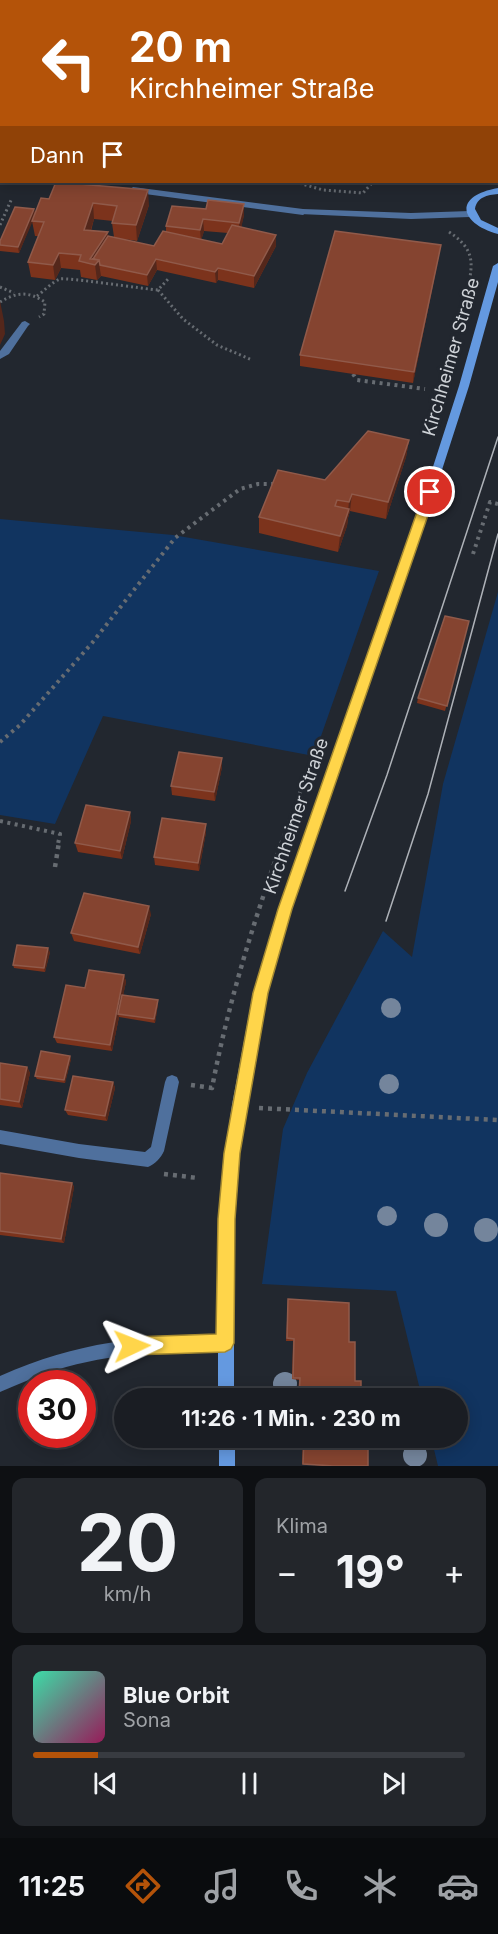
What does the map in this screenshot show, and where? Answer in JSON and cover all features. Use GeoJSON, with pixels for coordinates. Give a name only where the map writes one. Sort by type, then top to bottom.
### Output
{"type":"FeatureCollection","features":[{"type":"Feature","properties":{"kind":"main road"},"geometry":{"type":"LineString","coordinates":[[498,191],[487,192],[474,199],[470,206],[470,214],[484,227],[498,231]]}},
{"type":"Feature","properties":{"kind":"main road","name":"Kirchheimer Straße"},"geometry":{"type":"LineString","coordinates":[[226,1388],[226,1219],[230,1167],[260,993],[285,909],[417,535],[464,386],[498,266]]}},
{"type":"Feature","properties":{"kind":"main road"},"geometry":{"type":"LineString","coordinates":[[227,1448],[227,1466]]}},
{"type":"Feature","properties":{"kind":"street"},"geometry":{"type":"LineString","coordinates":[[118,189],[303,212],[470,214]]}},
{"type":"Feature","properties":{"kind":"street"},"geometry":{"type":"LineString","coordinates":[[0,357],[25,324]]}},
{"type":"Feature","properties":{"kind":"street"},"geometry":{"type":"LineString","coordinates":[[0,1137],[139,1160],[152,1158],[157,1151],[172,1082]]}},
{"type":"Feature","properties":{"kind":"street"},"geometry":{"type":"LineString","coordinates":[[0,1384],[60,1359],[94,1352],[132,1346],[225,1343]]}},
{"type":"Feature","properties":{"kind":"path"},"geometry":{"type":"LineString","coordinates":[[0,225],[17,183]]}},
{"type":"Feature","properties":{"kind":"path"},"geometry":{"type":"LineString","coordinates":[[298,183],[323,190],[363,193],[371,184]]}},
{"type":"Feature","properties":{"kind":"path"},"geometry":{"type":"LineString","coordinates":[[442,215],[447,230],[469,250],[470,262],[465,307]]}},
{"type":"Feature","properties":{"kind":"path"},"geometry":{"type":"LineString","coordinates":[[37,296],[60,279],[71,278],[98,284],[158,290],[183,319],[217,345],[252,360]]}},
{"type":"Feature","properties":{"kind":"path"},"geometry":{"type":"LineString","coordinates":[[158,290],[169,278]]}},
{"type":"Feature","properties":{"kind":"path"},"geometry":{"type":"LineString","coordinates":[[0,287],[14,293]]}},
{"type":"Feature","properties":{"kind":"path"},"geometry":{"type":"LineString","coordinates":[[352,374],[357,380],[424,389]]}},
{"type":"Feature","properties":{"kind":"path"},"geometry":{"type":"LineString","coordinates":[[0,742],[20,725],[92,643],[175,538],[240,489],[258,484],[280,484]]}},
{"type":"Feature","properties":{"kind":"path"},"geometry":{"type":"LineString","coordinates":[[473,555],[490,502],[498,504]]}},
{"type":"Feature","properties":{"kind":"path"},"geometry":{"type":"LineString","coordinates":[[212,1088],[230,1005],[276,855],[318,746]]}},
{"type":"Feature","properties":{"kind":"path"},"geometry":{"type":"LineString","coordinates":[[0,821],[60,834],[55,867]]}},
{"type":"Feature","properties":{"kind":"path"},"geometry":{"type":"LineString","coordinates":[[268,1109],[498,1120]]}},
{"type":"Feature","properties":{"kind":"path"},"geometry":{"type":"LineString","coordinates":[[152,1158],[164,1175],[198,1178]]}},
{"type":"Feature","properties":{"kind":"shaded area"},"geometry":{"type":"Polygon","coordinates":[[[0,519],[173,535],[379,571],[314,756],[103,716],[55,824],[0,815],[0,519]]]}},
{"type":"Feature","properties":{"kind":"shaded area"},"geometry":{"type":"Polygon","coordinates":[[[498,592],[498,1466],[438,1466],[434,1448],[468,1448],[468,1388],[420,1388],[396,1291],[262,1284],[283,1129],[307,1073],[383,931],[412,957],[443,784],[498,592]]]}},
{"type":"Feature","properties":{"kind":"building"},"geometry":{"type":"Polygon","coordinates":[[[56,183],[148,190],[136,225],[112,223],[117,206],[93,203],[84,230],[108,232],[90,259],[99,260],[95,265],[79,261],[81,255],[59,253],[53,265],[28,262],[44,222],[32,221],[41,198],[49,199],[56,183]]]}},
{"type":"Feature","properties":{"kind":"building"},"geometry":{"type":"Polygon","coordinates":[[[208,200],[244,204],[239,223],[203,219],[200,230],[166,226],[172,206],[206,209],[208,200]]]}},
{"type":"Feature","properties":{"kind":"building"},"geometry":{"type":"Polygon","coordinates":[[[15,207],[34,209],[18,247],[0,245],[0,241],[15,207]]]}},
{"type":"Feature","properties":{"kind":"building"},"geometry":{"type":"Polygon","coordinates":[[[232,225],[276,235],[254,276],[218,268],[215,272],[156,259],[147,275],[100,265],[99,260],[93,259],[108,236],[154,246],[163,231],[222,244],[232,225]]]}},
{"type":"Feature","properties":{"kind":"building"},"geometry":{"type":"Polygon","coordinates":[[[335,231],[441,245],[414,372],[300,355],[335,231]]]}},
{"type":"Feature","properties":{"kind":"building"},"geometry":{"type":"Polygon","coordinates":[[[368,431],[409,440],[388,502],[352,494],[349,502],[337,500],[335,506],[349,509],[340,536],[259,517],[278,470],[325,480],[368,431]]]}},
{"type":"Feature","properties":{"kind":"building"},"geometry":{"type":"Polygon","coordinates":[[[445,616],[469,621],[447,706],[418,698],[445,616]]]}},
{"type":"Feature","properties":{"kind":"building"},"geometry":{"type":"Polygon","coordinates":[[[179,752],[222,758],[214,792],[171,786],[179,752]]]}},
{"type":"Feature","properties":{"kind":"building"},"geometry":{"type":"Polygon","coordinates":[[[86,805],[130,812],[120,851],[75,843],[86,805]]]}},
{"type":"Feature","properties":{"kind":"building"},"geometry":{"type":"Polygon","coordinates":[[[162,818],[206,824],[198,863],[154,857],[162,818]]]}},
{"type":"Feature","properties":{"kind":"building"},"geometry":{"type":"Polygon","coordinates":[[[84,893],[149,906],[138,947],[71,933],[84,893]]]}},
{"type":"Feature","properties":{"kind":"building"},"geometry":{"type":"Polygon","coordinates":[[[17,945],[48,948],[44,968],[13,965],[17,945]]]}},
{"type":"Feature","properties":{"kind":"building"},"geometry":{"type":"Polygon","coordinates":[[[89,970],[124,975],[110,1045],[54,1037],[66,985],[85,988],[89,970]]]}},
{"type":"Feature","properties":{"kind":"building"},"geometry":{"type":"Polygon","coordinates":[[[122,995],[158,1000],[154,1019],[118,1014],[122,995]]]}},
{"type":"Feature","properties":{"kind":"building"},"geometry":{"type":"Polygon","coordinates":[[[41,1051],[70,1056],[64,1080],[35,1076],[41,1051]]]}},
{"type":"Feature","properties":{"kind":"building"},"geometry":{"type":"Polygon","coordinates":[[[0,1063],[27,1067],[19,1102],[0,1099],[0,1063]]]}},
{"type":"Feature","properties":{"kind":"building"},"geometry":{"type":"Polygon","coordinates":[[[73,1076],[113,1082],[105,1116],[65,1110],[73,1076]]]}},
{"type":"Feature","properties":{"kind":"building"},"geometry":{"type":"Polygon","coordinates":[[[0,1173],[72,1183],[61,1239],[0,1231],[0,1173]]]}},
{"type":"Feature","properties":{"kind":"building"},"geometry":{"type":"Polygon","coordinates":[[[288,1299],[349,1303],[349,1342],[355,1342],[355,1381],[361,1381],[361,1388],[300,1388],[300,1378],[293,1378],[294,1339],[287,1338],[288,1299]]]}},
{"type":"Feature","properties":{"kind":"building"},"geometry":{"type":"Polygon","coordinates":[[[304,1448],[368,1448],[368,1466],[303,1464],[304,1448]]]}},
{"type":"Feature","properties":{"kind":"tram line"},"geometry":{"type":"LineString","coordinates":[[345,891],[387,775],[498,437]]}},
{"type":"Feature","properties":{"kind":"tram line"},"geometry":{"type":"LineString","coordinates":[[386,921],[428,794],[498,534]]}},
{"type":"Feature","properties":{"kind":"route"},"geometry":{"type":"LineString","coordinates":[[132,1346],[225,1343],[226,1219],[232,1153],[260,993],[280,923],[417,535],[430,492]]}}]}
